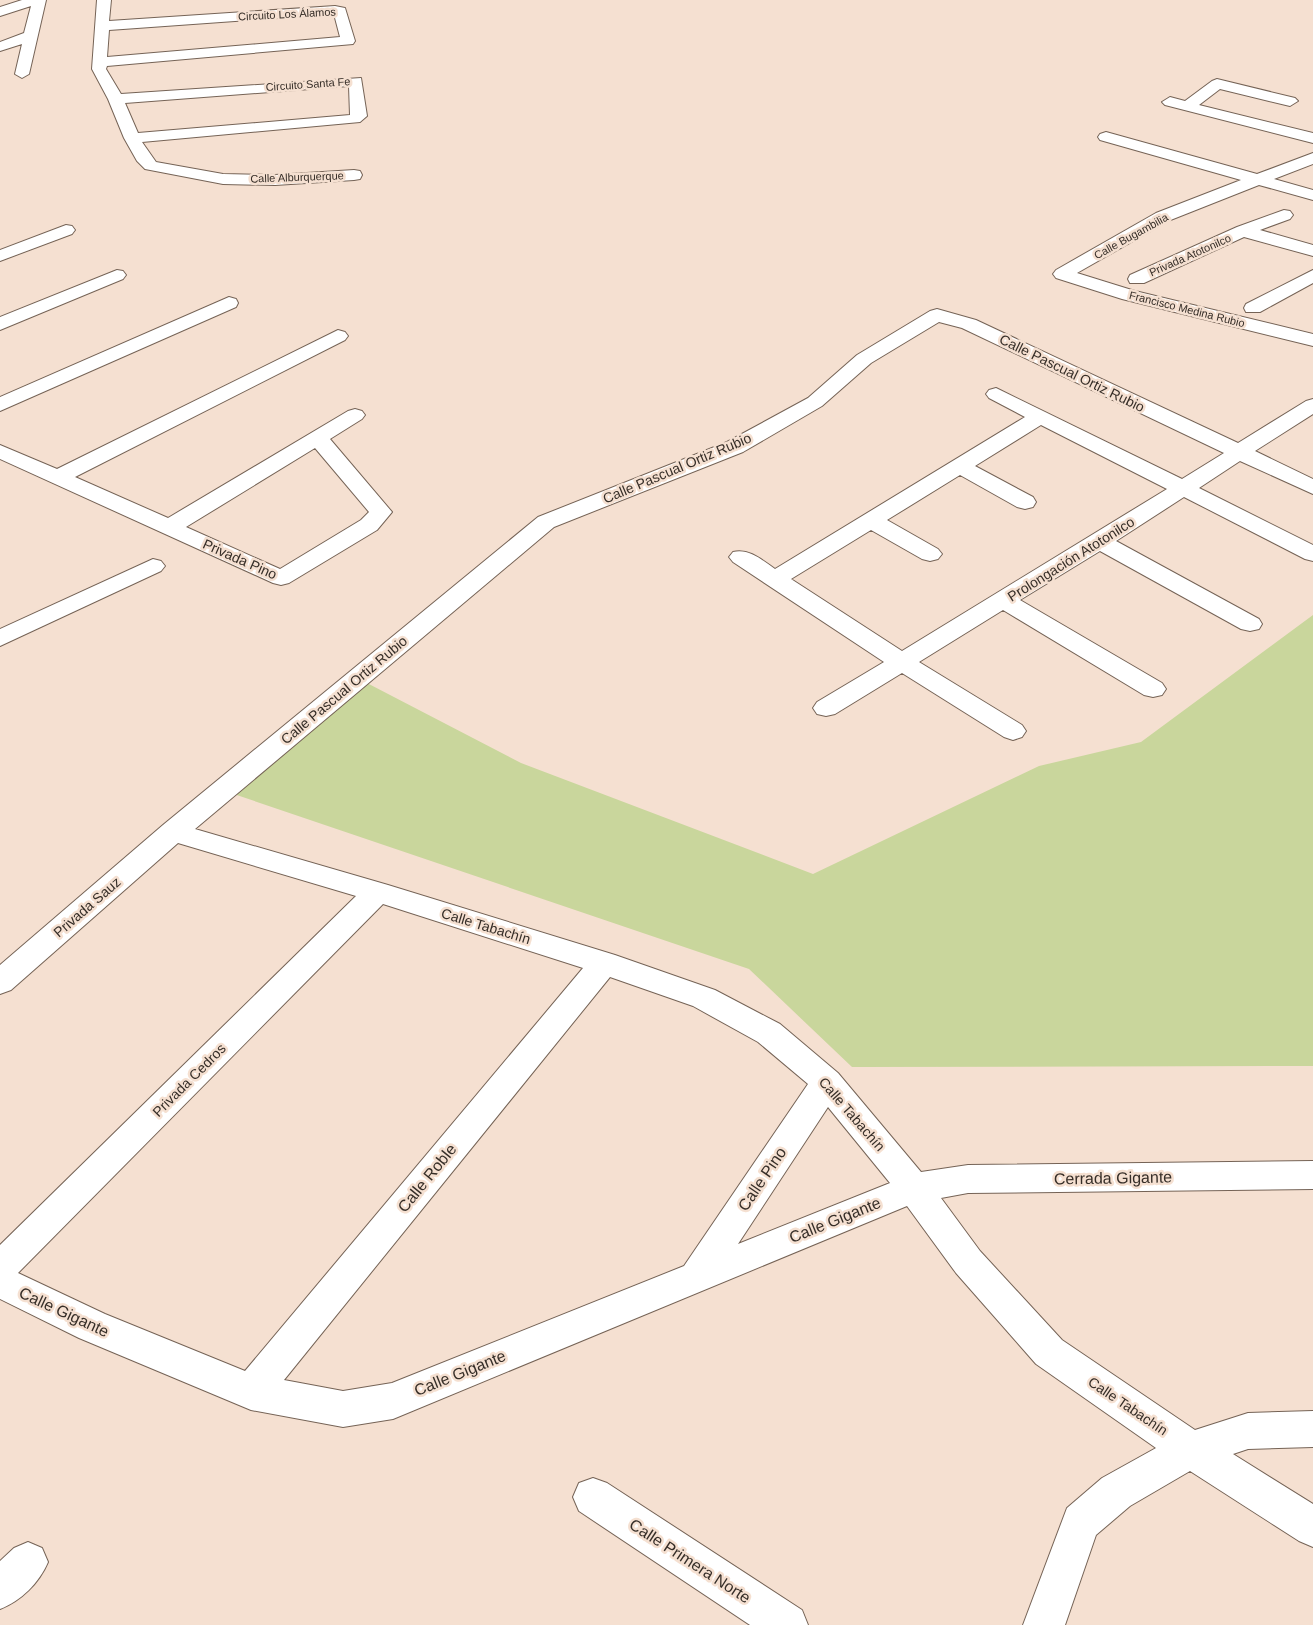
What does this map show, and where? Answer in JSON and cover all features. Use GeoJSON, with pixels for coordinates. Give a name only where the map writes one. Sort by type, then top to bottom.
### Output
{"type":"FeatureCollection","features":[{"type":"Feature","properties":{"kind":"street"},"geometry":{"type":"LineString","coordinates":[[0,12],[35,0]]}},
{"type":"Feature","properties":{"kind":"street"},"geometry":{"type":"LineString","coordinates":[[22,74],[40,0]]}},
{"type":"Feature","properties":{"kind":"street","name":"Calle Alburquerque"},"geometry":{"type":"LineString","coordinates":[[104,0],[98,62],[102,77],[116,99],[132,138],[147,164],[166,170],[224,179],[275,180],[354,175]]}},
{"type":"Feature","properties":{"kind":"street","name":"Circuito Los Álamos"},"geometry":{"type":"LineString","coordinates":[[98,62],[348,42],[340,11],[336,10],[101,26]]}},
{"type":"Feature","properties":{"kind":"street"},"geometry":{"type":"LineString","coordinates":[[0,47],[31,35]]}},
{"type":"Feature","properties":{"kind":"street","name":"Circuito Santa Fe"},"geometry":{"type":"LineString","coordinates":[[116,99],[356,81],[358,116],[354,119],[132,138]]}},
{"type":"Feature","properties":{"kind":"street"},"geometry":{"type":"LineString","coordinates":[[1188,106],[1217,84],[1232,81],[1290,101]]}},
{"type":"Feature","properties":{"kind":"street"},"geometry":{"type":"LineString","coordinates":[[1170,102],[1313,138]]}},
{"type":"Feature","properties":{"kind":"street"},"geometry":{"type":"LineString","coordinates":[[1106,137],[1313,195]]}},
{"type":"Feature","properties":{"kind":"street","name":"Calle Bugambilia"},"geometry":{"type":"LineString","coordinates":[[1062,274],[1162,217],[1313,158]]}},
{"type":"Feature","properties":{"kind":"street","name":"Privada Atotonilco"},"geometry":{"type":"LineString","coordinates":[[1137,279],[1243,231],[1284,215]]}},
{"type":"Feature","properties":{"kind":"street"},"geometry":{"type":"LineString","coordinates":[[0,256],[66,230]]}},
{"type":"Feature","properties":{"kind":"street","name":"Privada Atotonilco"},"geometry":{"type":"LineString","coordinates":[[1243,231],[1313,251]]}},
{"type":"Feature","properties":{"kind":"street","name":"Francisco Medina Rubio"},"geometry":{"type":"LineString","coordinates":[[1062,274],[1130,295],[1313,340]]}},
{"type":"Feature","properties":{"kind":"street"},"geometry":{"type":"LineString","coordinates":[[0,324],[117,275]]}},
{"type":"Feature","properties":{"kind":"street"},"geometry":{"type":"LineString","coordinates":[[1253,308],[1313,276]]}},
{"type":"Feature","properties":{"kind":"street"},"geometry":{"type":"LineString","coordinates":[[0,405],[229,303]]}},
{"type":"Feature","properties":{"kind":"street","name":"Calle Pascual Ortiz Rubio"},"geometry":{"type":"LineString","coordinates":[[174,832],[546,522],[735,447],[815,402],[864,359],[937,316],[948,317],[969,324],[1313,487]]}},
{"type":"Feature","properties":{"kind":"street"},"geometry":{"type":"LineString","coordinates":[[59,476],[338,336]]}},
{"type":"Feature","properties":{"kind":"street"},"geometry":{"type":"LineString","coordinates":[[996,394],[1313,554]]}},
{"type":"Feature","properties":{"kind":"street","name":"Prolongación Atotonilco"},"geometry":{"type":"LineString","coordinates":[[826,708],[1184,489],[1313,406]]}},
{"type":"Feature","properties":{"kind":"street"},"geometry":{"type":"LineString","coordinates":[[169,527],[356,415]]}},
{"type":"Feature","properties":{"kind":"street"},"geometry":{"type":"LineString","coordinates":[[775,579],[1040,417]]}},
{"type":"Feature","properties":{"kind":"street","name":"Privada Pino"},"geometry":{"type":"LineString","coordinates":[[0,450],[281,578],[369,525],[381,512],[318,439]]}},
{"type":"Feature","properties":{"kind":"street"},"geometry":{"type":"LineString","coordinates":[[960,467],[1025,502]]}},
{"type":"Feature","properties":{"kind":"street"},"geometry":{"type":"LineString","coordinates":[[870,520],[930,554]]}},
{"type":"Feature","properties":{"kind":"street"},"geometry":{"type":"LineString","coordinates":[[1100,541],[1250,624]]}},
{"type":"Feature","properties":{"kind":"street"},"geometry":{"type":"LineString","coordinates":[[741,557],[900,661],[1013,731]]}},
{"type":"Feature","properties":{"kind":"street"},"geometry":{"type":"LineString","coordinates":[[0,638],[153,566]]}},
{"type":"Feature","properties":{"kind":"street"},"geometry":{"type":"LineString","coordinates":[[1003,600],[1153,689]]}},
{"type":"Feature","properties":{"kind":"street","name":"Calle Tabachín"},"geometry":{"type":"LineString","coordinates":[[174,832],[378,892],[604,963],[704,998],[769,1033],[827,1082],[914,1188],[968,1262],[1049,1352],[1191,1450],[1313,1527]]}},
{"type":"Feature","properties":{"kind":"street","name":"Privada Sauz"},"geometry":{"type":"LineString","coordinates":[[0,982],[174,832]]}},
{"type":"Feature","properties":{"kind":"street","name":"Privada Cedros"},"geometry":{"type":"LineString","coordinates":[[0,1268],[378,892]]}},
{"type":"Feature","properties":{"kind":"street","name":"Calle Roble"},"geometry":{"type":"LineString","coordinates":[[251,1392],[604,963]]}},
{"type":"Feature","properties":{"kind":"street","name":"Calle Pino"},"geometry":{"type":"LineString","coordinates":[[697,1276],[827,1082]]}},
{"type":"Feature","properties":{"kind":"street","name":"Cerrada Gigante"},"geometry":{"type":"LineString","coordinates":[[914,1188],[968,1180],[1313,1175]]}},
{"type":"Feature","properties":{"kind":"street","name":"Calle Gigante"},"geometry":{"type":"LineString","coordinates":[[0,1282],[92,1326],[251,1392],[343,1409],[393,1401],[914,1188]]}},
{"type":"Feature","properties":{"kind":"street"},"geometry":{"type":"LineString","coordinates":[[1044,1625],[1081,1522],[1116,1492],[1191,1450],[1248,1431],[1313,1429]]}},
{"type":"Feature","properties":{"kind":"street","name":"Calle Primera Norte"},"geometry":{"type":"LineString","coordinates":[[594,1497],[787,1625]]}},
{"type":"Feature","properties":{"kind":"street"},"geometry":{"type":"LineString","coordinates":[[0,1589],[28,1562]]}},
{"type":"Feature","properties":{"kind":"green space"},"geometry":{"type":"Polygon","coordinates":[[[1313,615],[1313,1066],[852,1067],[749,969],[213,787],[365,682],[521,763],[813,874],[1039,766],[1141,742],[1313,615]]]}}]}
